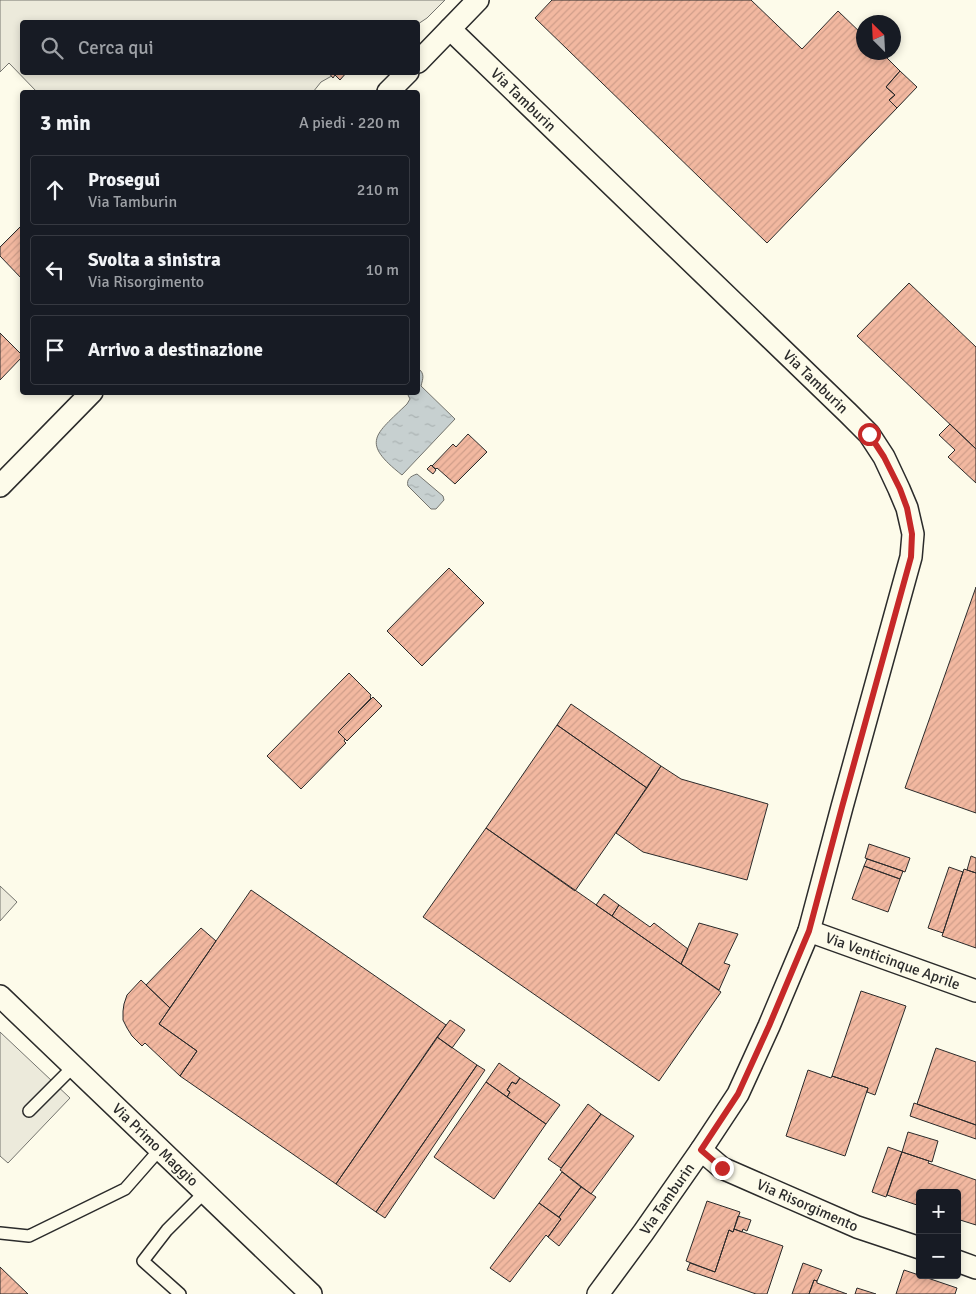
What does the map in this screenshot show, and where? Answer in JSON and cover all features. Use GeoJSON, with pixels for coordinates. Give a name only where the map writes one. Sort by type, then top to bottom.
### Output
{"type":"FeatureCollection","features":[{"type":"Feature","properties":{"kind":"street"},"geometry":{"type":"LineString","coordinates":[[420,60],[478,0]]}},
{"type":"Feature","properties":{"kind":"street","name":"Via Tamburin"},"geometry":{"type":"LineString","coordinates":[[450,29],[869,434],[884,457],[900,489],[907,508],[912,534],[911,557],[809,931],[738,1094],[643,1233],[598,1294]]}},
{"type":"Feature","properties":{"kind":"street"},"geometry":{"type":"LineString","coordinates":[[390,90],[405,75]]}},
{"type":"Feature","properties":{"kind":"street"},"geometry":{"type":"LineString","coordinates":[[0,486],[89,395]]}},
{"type":"Feature","properties":{"kind":"street","name":"Via Venticinque Aprile"},"geometry":{"type":"LineString","coordinates":[[809,931],[976,991]]}},
{"type":"Feature","properties":{"kind":"street","name":"Via Primo Maggio"},"geometry":{"type":"LineString","coordinates":[[0,996],[312,1294]]}},
{"type":"Feature","properties":{"kind":"street","name":"Via Risorgimento"},"geometry":{"type":"LineString","coordinates":[[701,1150],[722,1168],[857,1227],[916,1247]]}},
{"type":"Feature","properties":{"kind":"street"},"geometry":{"type":"LineString","coordinates":[[961,1262],[976,1268]]}},
{"type":"Feature","properties":{"kind":"lane"},"geometry":{"type":"LineString","coordinates":[[29,1111],[74,1066]]}},
{"type":"Feature","properties":{"kind":"lane"},"geometry":{"type":"LineString","coordinates":[[0,1233],[29,1236],[125,1189],[160,1148]]}},
{"type":"Feature","properties":{"kind":"lane"},"geometry":{"type":"LineString","coordinates":[[180,1294],[143,1261],[167,1230],[206,1191]]}},
{"type":"Feature","properties":{"kind":"shaded area"},"geometry":{"type":"Polygon","coordinates":[[[0,0],[445,0],[420,23],[420,20],[20,20],[20,74],[9,63],[0,72],[0,0]]]}},
{"type":"Feature","properties":{"kind":"shaded area"},"geometry":{"type":"Polygon","coordinates":[[[21,75],[333,75],[321,82],[315,90],[35,90],[21,75]]]}},
{"type":"Feature","properties":{"kind":"shaded area"},"geometry":{"type":"Polygon","coordinates":[[[0,886],[17,902],[0,921],[0,886]]]}},
{"type":"Feature","properties":{"kind":"shaded area"},"geometry":{"type":"Polygon","coordinates":[[[0,1032],[70,1098],[8,1163],[0,1156],[0,1032]]]}},
{"type":"Feature","properties":{"kind":"water"},"geometry":{"type":"Polygon","coordinates":[[[420,370],[423,374],[421,386],[455,419],[402,475],[381,454],[377,446],[377,439],[380,431],[410,399],[408,395],[420,395],[420,370]]]}},
{"type":"Feature","properties":{"kind":"water"},"geometry":{"type":"Polygon","coordinates":[[[417,474],[443,496],[444,500],[436,509],[431,509],[408,486],[410,478],[417,474]]]}},
{"type":"Feature","properties":{"kind":"building"},"geometry":{"type":"Polygon","coordinates":[[[552,0],[751,0],[802,49],[838,11],[856,28],[856,60],[889,60],[900,71],[886,87],[895,95],[889,100],[897,108],[767,243],[535,18],[552,0]]]}},
{"type":"Feature","properties":{"kind":"building"},"geometry":{"type":"Polygon","coordinates":[[[900,71],[917,87],[897,108],[889,100],[895,95],[886,87],[900,71]]]}},
{"type":"Feature","properties":{"kind":"building"},"geometry":{"type":"Polygon","coordinates":[[[335,75],[344,75],[340,80],[335,75]]]}},
{"type":"Feature","properties":{"kind":"building"},"geometry":{"type":"Polygon","coordinates":[[[20,227],[20,277],[0,256],[0,247],[20,227]]]}},
{"type":"Feature","properties":{"kind":"building"},"geometry":{"type":"Polygon","coordinates":[[[909,283],[976,347],[976,449],[857,336],[909,283]]]}},
{"type":"Feature","properties":{"kind":"building"},"geometry":{"type":"Polygon","coordinates":[[[0,333],[20,353],[20,359],[0,380],[0,333]]]}},
{"type":"Feature","properties":{"kind":"building"},"geometry":{"type":"Polygon","coordinates":[[[950,424],[976,449],[976,483],[948,457],[955,450],[939,435],[950,424]]]}},
{"type":"Feature","properties":{"kind":"building"},"geometry":{"type":"Polygon","coordinates":[[[468,434],[487,452],[455,484],[437,468],[432,466],[453,444],[456,447],[468,434]]]}},
{"type":"Feature","properties":{"kind":"building"},"geometry":{"type":"Polygon","coordinates":[[[431,465],[436,470],[433,474],[427,469],[431,465]]]}},
{"type":"Feature","properties":{"kind":"building"},"geometry":{"type":"Polygon","coordinates":[[[449,568],[484,603],[422,666],[387,631],[449,568]]]}},
{"type":"Feature","properties":{"kind":"building"},"geometry":{"type":"Polygon","coordinates":[[[976,587],[976,813],[905,788],[976,587]]]}},
{"type":"Feature","properties":{"kind":"building"},"geometry":{"type":"Polygon","coordinates":[[[349,673],[371,695],[371,698],[338,732],[345,739],[346,743],[301,789],[267,756],[349,673]]]}},
{"type":"Feature","properties":{"kind":"building"},"geometry":{"type":"Polygon","coordinates":[[[373,697],[382,706],[347,741],[338,732],[373,697]]]}},
{"type":"Feature","properties":{"kind":"building"},"geometry":{"type":"Polygon","coordinates":[[[571,704],[661,766],[647,788],[557,725],[571,704]]]}},
{"type":"Feature","properties":{"kind":"building"},"geometry":{"type":"Polygon","coordinates":[[[557,725],[647,788],[575,891],[486,828],[557,725]]]}},
{"type":"Feature","properties":{"kind":"building"},"geometry":{"type":"Polygon","coordinates":[[[661,766],[681,779],[768,804],[747,880],[643,852],[616,833],[661,766]]]}},
{"type":"Feature","properties":{"kind":"building"},"geometry":{"type":"Polygon","coordinates":[[[486,828],[721,992],[659,1081],[423,917],[486,828]]]}},
{"type":"Feature","properties":{"kind":"building"},"geometry":{"type":"Polygon","coordinates":[[[869,844],[910,858],[905,872],[865,858],[869,844]]]}},
{"type":"Feature","properties":{"kind":"building"},"geometry":{"type":"Polygon","coordinates":[[[971,856],[976,858],[976,873],[967,870],[971,856]]]}},
{"type":"Feature","properties":{"kind":"building"},"geometry":{"type":"Polygon","coordinates":[[[867,859],[903,871],[900,879],[864,866],[867,859]]]}},
{"type":"Feature","properties":{"kind":"building"},"geometry":{"type":"Polygon","coordinates":[[[864,866],[900,879],[888,912],[852,899],[864,866]]]}},
{"type":"Feature","properties":{"kind":"building"},"geometry":{"type":"Polygon","coordinates":[[[949,867],[963,872],[943,933],[928,928],[949,867]]]}},
{"type":"Feature","properties":{"kind":"building"},"geometry":{"type":"Polygon","coordinates":[[[964,869],[976,873],[976,948],[942,936],[964,869]]]}},
{"type":"Feature","properties":{"kind":"building"},"geometry":{"type":"Polygon","coordinates":[[[251,890],[446,1025],[336,1184],[180,1076],[197,1051],[159,1024],[251,890]]]}},
{"type":"Feature","properties":{"kind":"building"},"geometry":{"type":"Polygon","coordinates":[[[604,894],[619,905],[612,916],[596,905],[604,894]]]}},
{"type":"Feature","properties":{"kind":"building"},"geometry":{"type":"Polygon","coordinates":[[[619,905],[650,927],[654,923],[688,949],[681,964],[612,916],[619,905]]]}},
{"type":"Feature","properties":{"kind":"building"},"geometry":{"type":"Polygon","coordinates":[[[699,923],[738,934],[724,963],[730,965],[719,990],[681,964],[699,923]]]}},
{"type":"Feature","properties":{"kind":"building"},"geometry":{"type":"Polygon","coordinates":[[[201,928],[216,941],[170,1008],[146,985],[201,928]]]}},
{"type":"Feature","properties":{"kind":"building"},"geometry":{"type":"Polygon","coordinates":[[[141,980],[170,1008],[159,1024],[197,1051],[180,1076],[145,1043],[142,1046],[132,1036],[123,1020],[124,1004],[127,995],[141,980]]]}},
{"type":"Feature","properties":{"kind":"building"},"geometry":{"type":"Polygon","coordinates":[[[861,991],[906,1006],[875,1095],[867,1092],[868,1088],[832,1076],[861,991]]]}},
{"type":"Feature","properties":{"kind":"building"},"geometry":{"type":"Polygon","coordinates":[[[450,1020],[465,1030],[452,1048],[437,1037],[450,1020]]]}},
{"type":"Feature","properties":{"kind":"building"},"geometry":{"type":"Polygon","coordinates":[[[437,1037],[477,1065],[376,1212],[336,1184],[437,1037]]]}},
{"type":"Feature","properties":{"kind":"building"},"geometry":{"type":"Polygon","coordinates":[[[936,1048],[976,1062],[976,1125],[917,1104],[936,1048]]]}},
{"type":"Feature","properties":{"kind":"building"},"geometry":{"type":"Polygon","coordinates":[[[499,1063],[520,1078],[516,1084],[512,1082],[507,1090],[510,1092],[507,1097],[486,1082],[499,1063]]]}},
{"type":"Feature","properties":{"kind":"building"},"geometry":{"type":"Polygon","coordinates":[[[477,1065],[485,1070],[385,1218],[376,1212],[477,1065]]]}},
{"type":"Feature","properties":{"kind":"building"},"geometry":{"type":"Polygon","coordinates":[[[808,1070],[868,1088],[845,1156],[786,1136],[808,1070]]]}},
{"type":"Feature","properties":{"kind":"building"},"geometry":{"type":"Polygon","coordinates":[[[520,1078],[560,1105],[546,1124],[507,1097],[510,1092],[507,1090],[512,1082],[516,1084],[520,1078]]]}},
{"type":"Feature","properties":{"kind":"building"},"geometry":{"type":"Polygon","coordinates":[[[486,1082],[546,1124],[494,1199],[434,1157],[486,1082]]]}},
{"type":"Feature","properties":{"kind":"building"},"geometry":{"type":"Polygon","coordinates":[[[914,1103],[976,1125],[976,1139],[910,1116],[914,1103]]]}},
{"type":"Feature","properties":{"kind":"building"},"geometry":{"type":"Polygon","coordinates":[[[588,1104],[601,1114],[561,1168],[548,1159],[588,1104]]]}},
{"type":"Feature","properties":{"kind":"building"},"geometry":{"type":"Polygon","coordinates":[[[601,1114],[634,1136],[591,1194],[560,1170],[601,1114]]]}},
{"type":"Feature","properties":{"kind":"building"},"geometry":{"type":"Polygon","coordinates":[[[908,1132],[938,1141],[932,1162],[902,1152],[908,1132]]]}},
{"type":"Feature","properties":{"kind":"building"},"geometry":{"type":"Polygon","coordinates":[[[888,1147],[902,1152],[886,1197],[872,1192],[888,1147]]]}},
{"type":"Feature","properties":{"kind":"building"},"geometry":{"type":"Polygon","coordinates":[[[902,1152],[929,1161],[928,1163],[976,1180],[976,1225],[961,1220],[961,1189],[916,1189],[916,1205],[887,1195],[902,1152]]]}},
{"type":"Feature","properties":{"kind":"building"},"geometry":{"type":"Polygon","coordinates":[[[562,1172],[581,1187],[559,1217],[539,1203],[562,1172]]]}},
{"type":"Feature","properties":{"kind":"building"},"geometry":{"type":"Polygon","coordinates":[[[581,1187],[596,1197],[559,1246],[548,1237],[561,1219],[559,1217],[581,1187]]]}},
{"type":"Feature","properties":{"kind":"building"},"geometry":{"type":"Polygon","coordinates":[[[707,1201],[740,1212],[733,1232],[729,1230],[715,1272],[686,1261],[707,1201]]]}},
{"type":"Feature","properties":{"kind":"building"},"geometry":{"type":"Polygon","coordinates":[[[539,1203],[561,1219],[548,1237],[546,1235],[510,1282],[490,1268],[539,1203]]]}},
{"type":"Feature","properties":{"kind":"building"},"geometry":{"type":"Polygon","coordinates":[[[738,1216],[751,1220],[747,1231],[743,1229],[742,1232],[734,1229],[738,1216]]]}},
{"type":"Feature","properties":{"kind":"building"},"geometry":{"type":"Polygon","coordinates":[[[734,1229],[783,1246],[767,1294],[756,1294],[687,1270],[690,1263],[715,1272],[729,1230],[733,1232],[734,1229]]]}},
{"type":"Feature","properties":{"kind":"building"},"geometry":{"type":"Polygon","coordinates":[[[803,1263],[822,1270],[817,1281],[814,1280],[809,1294],[792,1294],[803,1263]]]}},
{"type":"Feature","properties":{"kind":"building"},"geometry":{"type":"Polygon","coordinates":[[[0,1267],[28,1294],[0,1294],[0,1267]]]}},
{"type":"Feature","properties":{"kind":"building"},"geometry":{"type":"Polygon","coordinates":[[[904,1270],[916,1274],[916,1279],[930,1279],[957,1288],[955,1294],[896,1294],[904,1270]]]}},
{"type":"Feature","properties":{"kind":"building"},"geometry":{"type":"Polygon","coordinates":[[[814,1280],[817,1283],[847,1294],[809,1294],[814,1280]]]}},
{"type":"Feature","properties":{"kind":"building"},"geometry":{"type":"Polygon","coordinates":[[[857,1288],[876,1294],[855,1294],[857,1288]]]}},
{"type":"Feature","properties":{"kind":"route"},"geometry":{"type":"LineString","coordinates":[[722,1168],[701,1150],[738,1094],[809,931],[911,557],[912,534],[907,508],[884,457],[869,434]]}}]}
